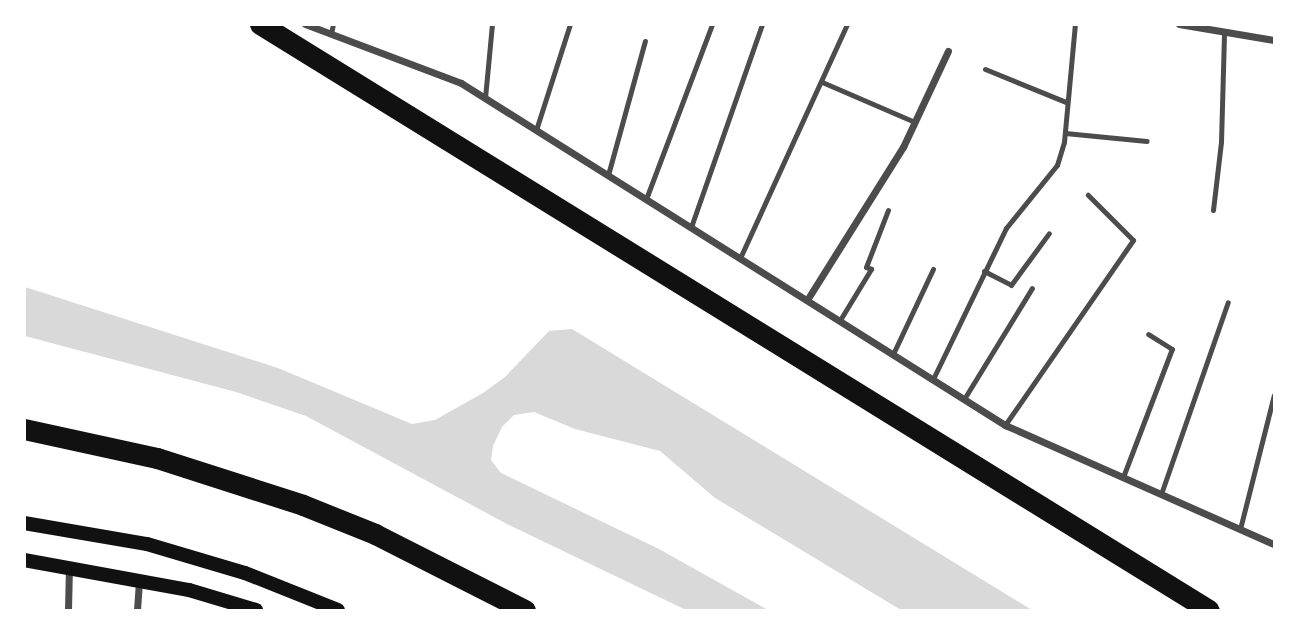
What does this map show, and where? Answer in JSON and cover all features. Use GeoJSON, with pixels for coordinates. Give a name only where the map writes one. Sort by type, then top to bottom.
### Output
{"type":"FeatureCollection","features":[{"type":"Feature","properties":{"kind":"highway"},"geometry":{"type":"LineString","coordinates":[[260,24],[1209,611]]}},
{"type":"Feature","properties":{"kind":"highway"},"geometry":{"type":"LineString","coordinates":[[24,429],[157,458],[303,505],[375,534],[526,611]]}},
{"type":"Feature","properties":{"kind":"main road"},"geometry":{"type":"LineString","coordinates":[[24,523],[147,544],[245,573],[338,611]]}},
{"type":"Feature","properties":{"kind":"main road"},"geometry":{"type":"LineString","coordinates":[[24,560],[69,565],[139,580],[222,605],[256,611]]}},
{"type":"Feature","properties":{"kind":"street"},"geometry":{"type":"LineString","coordinates":[[305,24],[461,83],[1005,425],[1275,544]]}},
{"type":"Feature","properties":{"kind":"street"},"geometry":{"type":"LineString","coordinates":[[1179,24],[1275,40]]}},
{"type":"Feature","properties":{"kind":"street"},"geometry":{"type":"LineString","coordinates":[[807,300],[915,122],[948,51]]}},
{"type":"Feature","properties":{"kind":"street"},"geometry":{"type":"LineString","coordinates":[[68,611],[69,565]]}},
{"type":"Feature","properties":{"kind":"street"},"geometry":{"type":"LineString","coordinates":[[137,611],[139,580]]}},
{"type":"Feature","properties":{"kind":"lane"},"geometry":{"type":"LineString","coordinates":[[331,34],[333,24]]}},
{"type":"Feature","properties":{"kind":"lane"},"geometry":{"type":"LineString","coordinates":[[485,98],[492,24]]}},
{"type":"Feature","properties":{"kind":"lane"},"geometry":{"type":"LineString","coordinates":[[536,130],[570,24]]}},
{"type":"Feature","properties":{"kind":"lane"},"geometry":{"type":"LineString","coordinates":[[646,199],[712,24]]}},
{"type":"Feature","properties":{"kind":"lane"},"geometry":{"type":"LineString","coordinates":[[691,227],[762,24]]}},
{"type":"Feature","properties":{"kind":"lane"},"geometry":{"type":"LineString","coordinates":[[740,258],[847,24]]}},
{"type":"Feature","properties":{"kind":"lane"},"geometry":{"type":"LineString","coordinates":[[933,379],[1006,228],[1057,165],[1065,133],[1075,24]]}},
{"type":"Feature","properties":{"kind":"lane"},"geometry":{"type":"LineString","coordinates":[[1213,210],[1221,142],[1224,32]]}},
{"type":"Feature","properties":{"kind":"lane"},"geometry":{"type":"LineString","coordinates":[[608,175],[645,41]]}},
{"type":"Feature","properties":{"kind":"lane"},"geometry":{"type":"LineString","coordinates":[[985,69],[1066,102]]}},
{"type":"Feature","properties":{"kind":"lane"},"geometry":{"type":"LineString","coordinates":[[822,82],[915,122]]}},
{"type":"Feature","properties":{"kind":"lane"},"geometry":{"type":"LineString","coordinates":[[1065,133],[1147,141]]}},
{"type":"Feature","properties":{"kind":"lane"},"geometry":{"type":"LineString","coordinates":[[1005,425],[1133,240],[1088,195]]}},
{"type":"Feature","properties":{"kind":"lane"},"geometry":{"type":"LineString","coordinates":[[840,320],[872,269],[866,267],[888,210]]}},
{"type":"Feature","properties":{"kind":"lane"},"geometry":{"type":"LineString","coordinates":[[984,271],[1011,285],[1049,233]]}},
{"type":"Feature","properties":{"kind":"lane"},"geometry":{"type":"LineString","coordinates":[[893,354],[933,270]]}},
{"type":"Feature","properties":{"kind":"lane"},"geometry":{"type":"LineString","coordinates":[[964,399],[1032,288]]}},
{"type":"Feature","properties":{"kind":"lane"},"geometry":{"type":"LineString","coordinates":[[1161,494],[1228,302]]}},
{"type":"Feature","properties":{"kind":"lane"},"geometry":{"type":"LineString","coordinates":[[1123,477],[1172,349],[1148,334]]}},
{"type":"Feature","properties":{"kind":"lane"},"geometry":{"type":"LineString","coordinates":[[1240,529],[1275,395]]}},
{"type":"Feature","properties":{"kind":"shaded area"},"geometry":{"type":"Polygon","coordinates":[[[25,287],[278,368],[412,424],[435,420],[483,393],[505,377],[549,331],[572,329],[1032,610],[901,610],[715,498],[660,451],[575,429],[534,412],[514,415],[502,427],[493,446],[491,460],[501,473],[659,549],[768,610],[686,610],[507,524],[306,416],[236,392],[25,336],[25,287]]]}}]}
